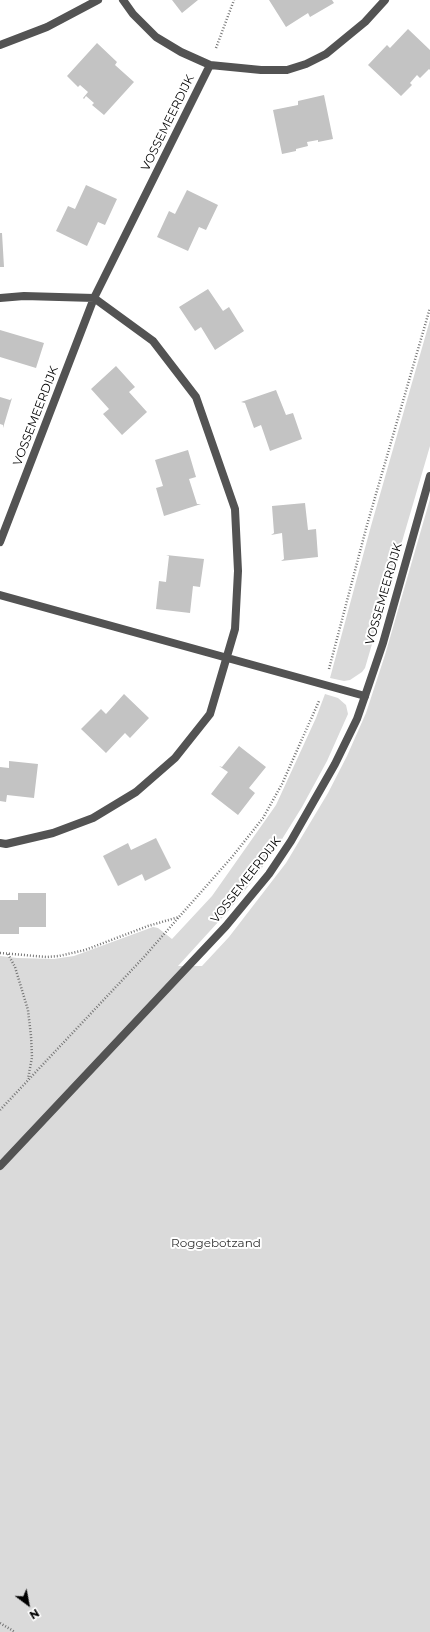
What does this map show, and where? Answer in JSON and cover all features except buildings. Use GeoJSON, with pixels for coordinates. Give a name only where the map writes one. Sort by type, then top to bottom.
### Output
{"type":"FeatureCollection","features":[{"type":"Feature","properties":{"kind":"street"},"geometry":{"type":"LineString","coordinates":[[0,45],[47,26],[98,0]]}},
{"type":"Feature","properties":{"kind":"street","name":"VOSSEMEERDIJK"},"geometry":{"type":"LineString","coordinates":[[123,0],[132,14],[156,37],[181,52],[210,65],[261,70],[287,70],[306,64],[326,54],[343,42],[365,22],[385,0]]}},
{"type":"Feature","properties":{"kind":"street","name":"VOSSEMEERDIJK"},"geometry":{"type":"LineString","coordinates":[[0,542],[94,298],[210,65]]}},
{"type":"Feature","properties":{"kind":"street"},"geometry":{"type":"LineString","coordinates":[[0,298],[24,296],[94,298],[153,340],[196,398],[235,509],[238,571],[235,630],[210,714],[175,758],[136,792],[93,818],[53,833],[6,844],[0,843]]}},
{"type":"Feature","properties":{"kind":"street","name":"VOSSEMEERDIJK"},"geometry":{"type":"LineString","coordinates":[[0,1166],[217,937],[269,874],[291,842],[335,764],[365,696],[382,643],[430,476]]}},
{"type":"Feature","properties":{"kind":"street"},"geometry":{"type":"LineString","coordinates":[[0,595],[365,696]]}},
{"type":"Feature","properties":{"kind":"path"},"geometry":{"type":"LineString","coordinates":[[210,65],[234,0]]}},
{"type":"Feature","properties":{"kind":"path"},"geometry":{"type":"LineString","coordinates":[[0,1110],[144,957],[232,857],[263,818],[282,784],[313,716],[324,685],[430,308]]}},
{"type":"Feature","properties":{"kind":"path"},"geometry":{"type":"LineString","coordinates":[[0,953],[47,957],[59,956],[85,950],[148,926],[179,917]]}},
{"type":"Feature","properties":{"kind":"path"},"geometry":{"type":"LineString","coordinates":[[8,954],[16,967],[28,1010],[32,1058],[28,1080]]}},
{"type":"Feature","properties":{"kind":"path"},"geometry":{"type":"LineString","coordinates":[[0,1623],[16,1632]]}},
{"type":"Feature","properties":{"kind":"green space"},"geometry":{"type":"Polygon","coordinates":[[[430,320],[430,446],[365,668],[362,672],[350,680],[344,681],[330,678],[371,526],[430,320]]]}},
{"type":"Feature","properties":{"kind":"green space","name":"Roggebotzand"},"geometry":{"type":"Polygon","coordinates":[[[430,499],[430,1632],[0,1632],[0,956],[54,959],[74,956],[153,927],[158,928],[172,939],[212,896],[276,805],[316,718],[325,694],[338,698],[346,705],[348,714],[327,761],[302,807],[279,844],[254,879],[230,909],[178,966],[202,966],[229,937],[286,863],[328,793],[347,756],[366,713],[385,655],[430,499]]]}}]}
